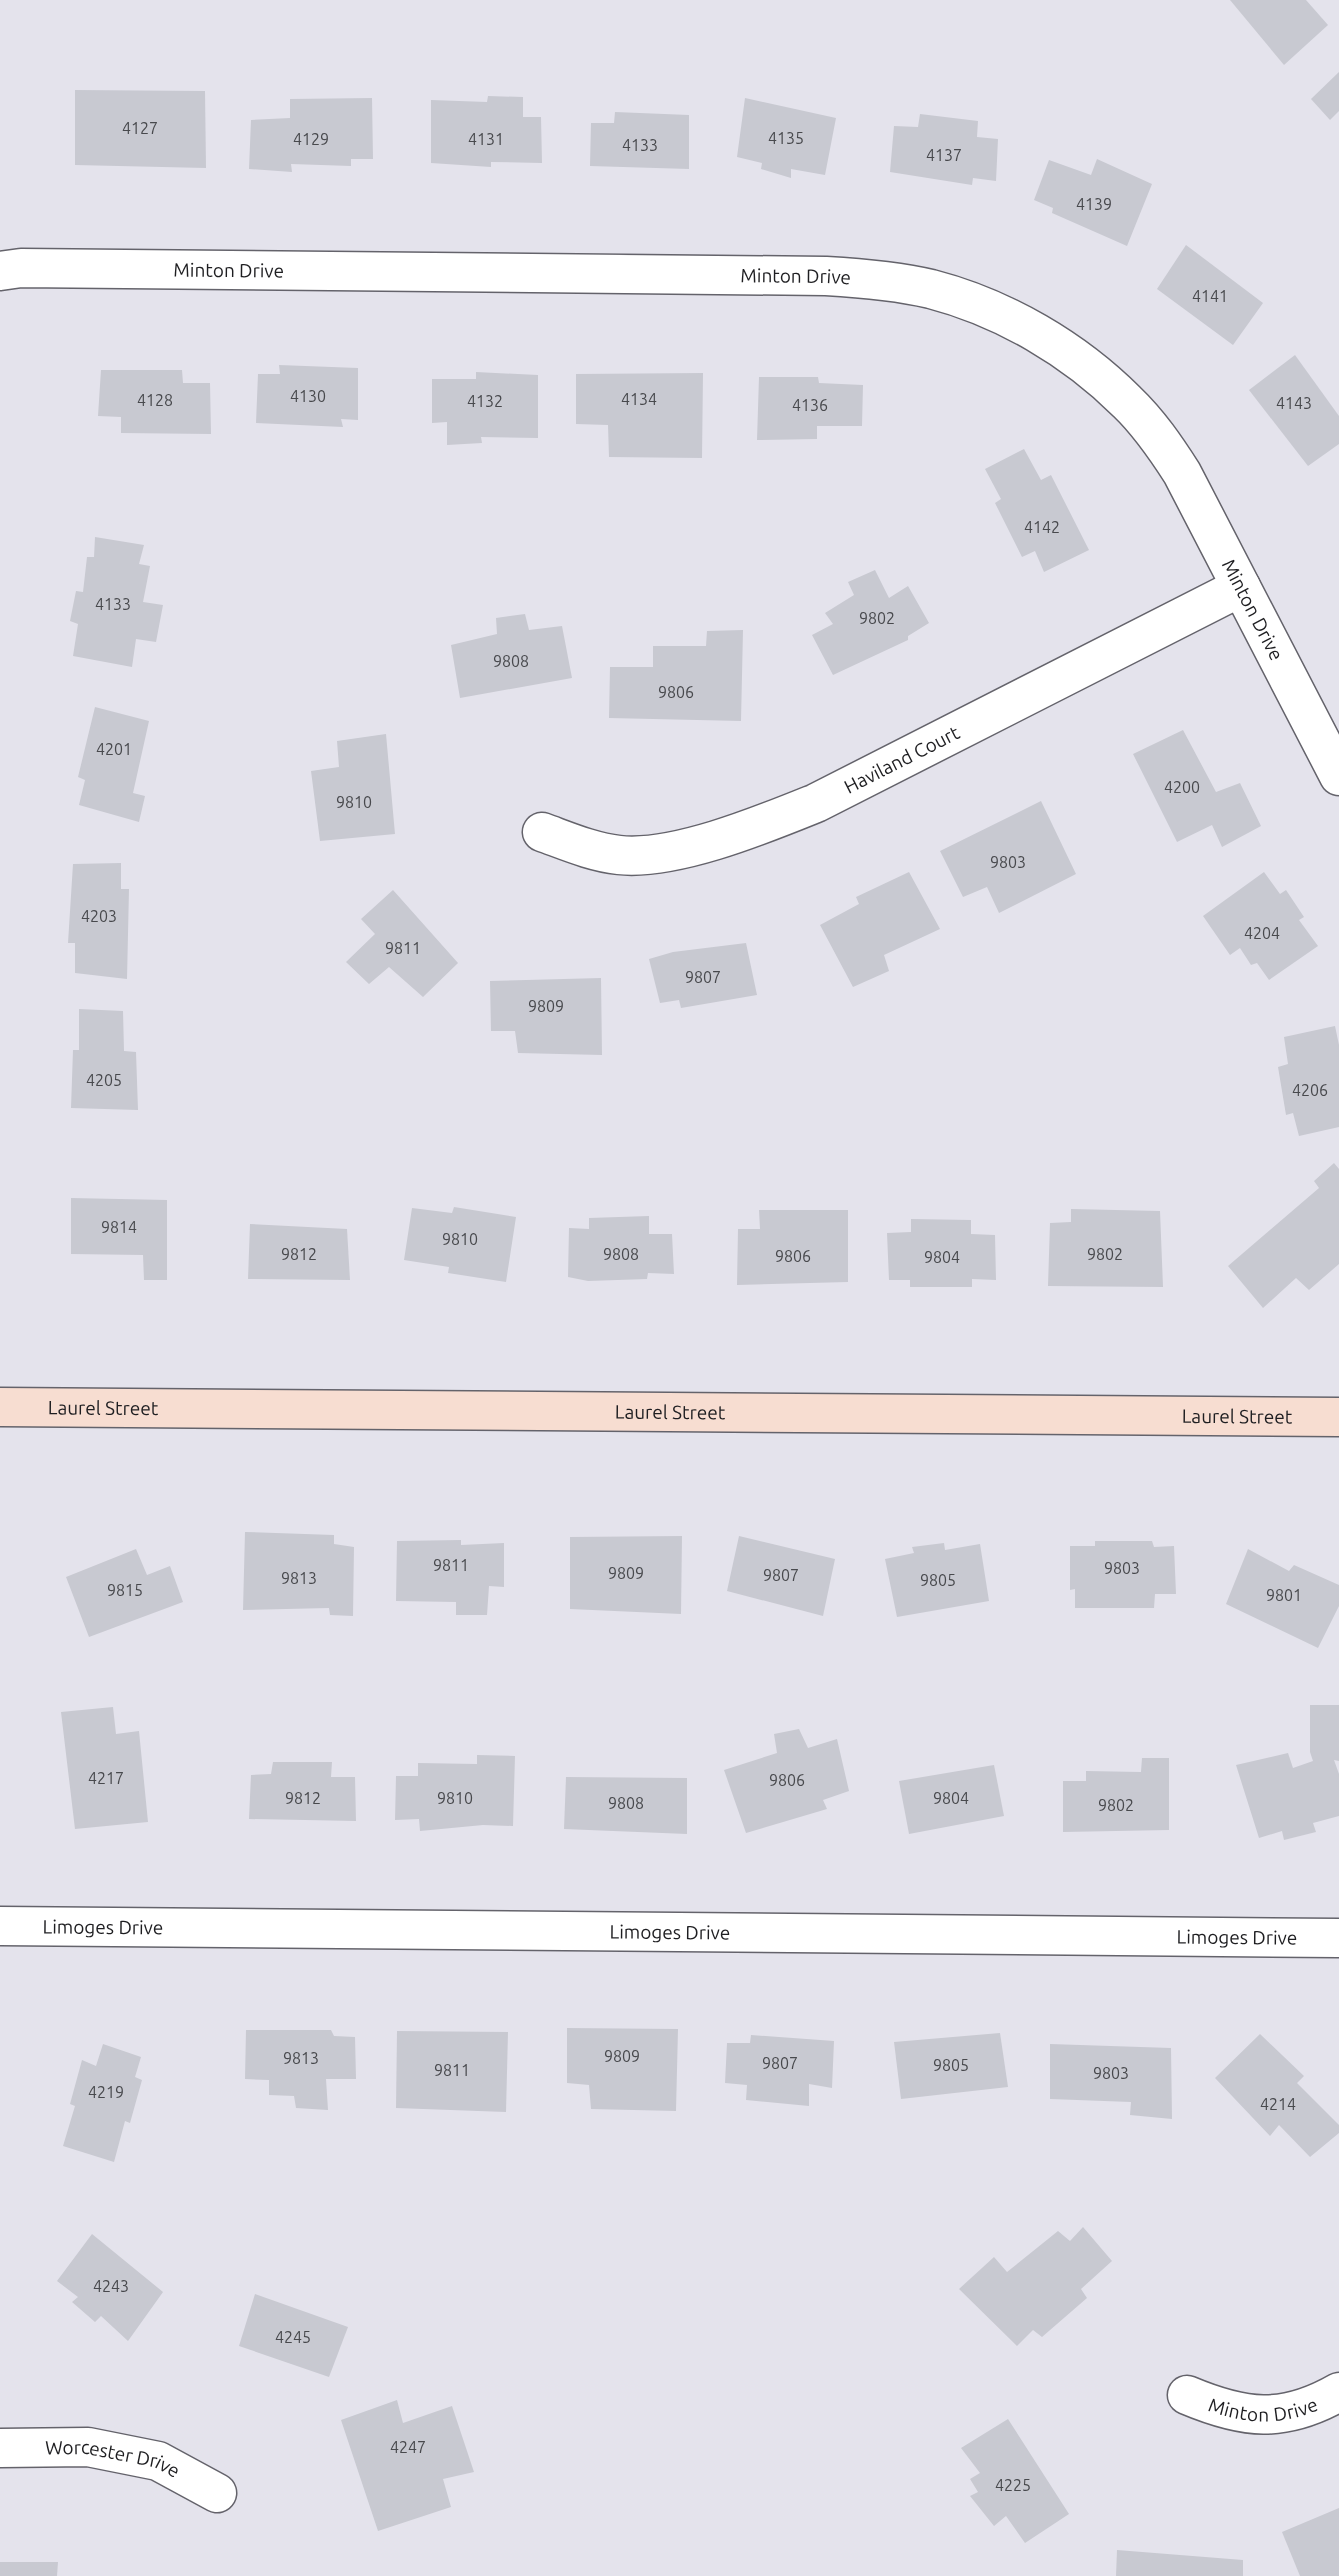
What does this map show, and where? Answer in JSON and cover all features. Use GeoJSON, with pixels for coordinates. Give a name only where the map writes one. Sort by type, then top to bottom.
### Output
{"type":"FeatureCollection","features":[{"type":"Feature","properties":{"kind":"street","name":"Minton Drive"},"geometry":{"type":"LineString","coordinates":[[0,271],[34,268],[826,276],[882,280],[931,289],[979,304],[1030,328],[1077,359],[1128,402],[1159,438],[1182,473],[1339,776]]}},
{"type":"Feature","properties":{"kind":"street","name":"Haviland Court"},"geometry":{"type":"LineString","coordinates":[[542,832],[585,848],[621,855],[671,850],[769,822],[816,803],[1241,587]]}},
{"type":"Feature","properties":{"kind":"street","name":"Laurel Street"},"geometry":{"type":"LineString","coordinates":[[0,1407],[1339,1417]]}},
{"type":"Feature","properties":{"kind":"street","name":"Limoges Drive"},"geometry":{"type":"LineString","coordinates":[[0,1926],[1339,1938]]}},
{"type":"Feature","properties":{"kind":"street","name":"Minton Drive"},"geometry":{"type":"LineString","coordinates":[[1186,2395],[1220,2409],[1256,2416],[1295,2411],[1339,2392]]}},
{"type":"Feature","properties":{"kind":"street","name":"Worcester Drive"},"geometry":{"type":"LineString","coordinates":[[0,2448],[89,2447],[158,2460],[217,2493]]}},
{"type":"Feature","properties":{"kind":"building"},"geometry":{"type":"Polygon","coordinates":[[[1230,0],[1306,0],[1328,25],[1284,65],[1230,0]]]}},
{"type":"Feature","properties":{"kind":"building"},"geometry":{"type":"Polygon","coordinates":[[[1339,72],[1339,111],[1330,120],[1311,99],[1339,72]]]}},
{"type":"Feature","properties":{"kind":"building"},"geometry":{"type":"Polygon","coordinates":[[[75,90],[205,91],[206,168],[75,165],[75,90]]]}},
{"type":"Feature","properties":{"kind":"building"},"geometry":{"type":"Polygon","coordinates":[[[488,96],[523,97],[523,117],[541,117],[542,163],[491,162],[491,167],[431,163],[431,100],[487,102],[488,96]]]}},
{"type":"Feature","properties":{"kind":"building"},"geometry":{"type":"Polygon","coordinates":[[[372,98],[373,159],[351,159],[351,166],[291,164],[292,172],[249,169],[251,120],[290,118],[290,99],[372,98]]]}},
{"type":"Feature","properties":{"kind":"building"},"geometry":{"type":"Polygon","coordinates":[[[745,98],[836,118],[825,175],[791,169],[791,178],[761,169],[762,163],[737,157],[745,98]]]}},
{"type":"Feature","properties":{"kind":"building"},"geometry":{"type":"Polygon","coordinates":[[[615,112],[689,115],[689,169],[590,166],[591,123],[614,123],[615,112]]]}},
{"type":"Feature","properties":{"kind":"building"},"geometry":{"type":"Polygon","coordinates":[[[920,114],[978,121],[977,137],[998,139],[996,181],[973,178],[972,185],[890,172],[894,126],[918,127],[920,114]]]}},
{"type":"Feature","properties":{"kind":"building"},"geometry":{"type":"Polygon","coordinates":[[[1097,159],[1152,184],[1127,246],[1052,213],[1053,208],[1034,200],[1049,160],[1091,175],[1097,159]]]}},
{"type":"Feature","properties":{"kind":"building"},"geometry":{"type":"Polygon","coordinates":[[[1186,245],[1263,303],[1233,345],[1157,289],[1186,245]]]}},
{"type":"Feature","properties":{"kind":"building"},"geometry":{"type":"Polygon","coordinates":[[[1295,355],[1339,416],[1339,444],[1308,466],[1249,390],[1295,355]]]}},
{"type":"Feature","properties":{"kind":"building"},"geometry":{"type":"Polygon","coordinates":[[[279,365],[358,368],[358,420],[341,419],[343,427],[256,423],[258,374],[280,374],[279,365]]]}},
{"type":"Feature","properties":{"kind":"building"},"geometry":{"type":"Polygon","coordinates":[[[101,370],[182,370],[183,383],[210,383],[211,434],[121,433],[121,417],[98,416],[101,370]]]}},
{"type":"Feature","properties":{"kind":"building"},"geometry":{"type":"Polygon","coordinates":[[[476,372],[538,375],[538,438],[481,437],[482,443],[447,445],[447,422],[432,423],[432,379],[476,379],[476,372]]]}},
{"type":"Feature","properties":{"kind":"building"},"geometry":{"type":"Polygon","coordinates":[[[703,373],[702,458],[609,457],[608,425],[576,424],[576,374],[703,373]]]}},
{"type":"Feature","properties":{"kind":"building"},"geometry":{"type":"Polygon","coordinates":[[[759,377],[818,377],[819,383],[863,385],[862,426],[817,426],[817,439],[757,440],[759,377]]]}},
{"type":"Feature","properties":{"kind":"building"},"geometry":{"type":"Polygon","coordinates":[[[1024,449],[1041,480],[1051,475],[1089,550],[1044,572],[1035,551],[1022,557],[995,503],[1001,499],[985,469],[1024,449]]]}},
{"type":"Feature","properties":{"kind":"building"},"geometry":{"type":"Polygon","coordinates":[[[95,537],[144,545],[139,564],[150,566],[143,602],[163,605],[156,642],[136,639],[132,667],[73,656],[78,624],[70,621],[76,591],[83,592],[87,557],[94,557],[95,537]]]}},
{"type":"Feature","properties":{"kind":"building"},"geometry":{"type":"Polygon","coordinates":[[[875,570],[889,598],[908,586],[929,623],[908,636],[908,640],[833,675],[812,635],[833,624],[825,613],[854,595],[848,582],[875,570]]]}},
{"type":"Feature","properties":{"kind":"building"},"geometry":{"type":"Polygon","coordinates":[[[525,614],[529,630],[562,626],[572,678],[460,698],[451,645],[497,634],[496,618],[525,614]]]}},
{"type":"Feature","properties":{"kind":"building"},"geometry":{"type":"Polygon","coordinates":[[[743,630],[741,721],[609,718],[610,667],[653,667],[653,646],[706,646],[707,631],[743,630]]]}},
{"type":"Feature","properties":{"kind":"building"},"geometry":{"type":"Polygon","coordinates":[[[95,707],[149,721],[133,793],[145,796],[139,822],[79,805],[85,780],[78,777],[95,707]]]}},
{"type":"Feature","properties":{"kind":"building"},"geometry":{"type":"Polygon","coordinates":[[[1183,730],[1216,792],[1240,783],[1261,826],[1222,847],[1212,825],[1177,842],[1133,754],[1183,730]]]}},
{"type":"Feature","properties":{"kind":"building"},"geometry":{"type":"Polygon","coordinates":[[[386,734],[395,834],[320,841],[311,771],[339,767],[337,741],[386,734]]]}},
{"type":"Feature","properties":{"kind":"building"},"geometry":{"type":"Polygon","coordinates":[[[1041,801],[1076,874],[999,913],[987,887],[963,897],[940,851],[1041,801]]]}},
{"type":"Feature","properties":{"kind":"building"},"geometry":{"type":"Polygon","coordinates":[[[121,863],[121,889],[129,889],[127,979],[75,973],[75,943],[68,943],[73,864],[121,863]]]}},
{"type":"Feature","properties":{"kind":"building"},"geometry":{"type":"Polygon","coordinates":[[[909,872],[940,929],[884,955],[889,971],[853,987],[820,925],[859,904],[856,897],[909,872]]]}},
{"type":"Feature","properties":{"kind":"building"},"geometry":{"type":"Polygon","coordinates":[[[1264,872],[1280,894],[1286,890],[1304,917],[1299,920],[1318,946],[1269,980],[1257,963],[1251,965],[1240,948],[1230,955],[1203,916],[1264,872]]]}},
{"type":"Feature","properties":{"kind":"building"},"geometry":{"type":"Polygon","coordinates":[[[393,890],[458,963],[423,997],[389,967],[369,984],[346,962],[375,934],[361,919],[393,890]]]}},
{"type":"Feature","properties":{"kind":"building"},"geometry":{"type":"Polygon","coordinates":[[[746,943],[757,995],[681,1008],[679,1000],[660,1003],[649,959],[673,952],[746,943]]]}},
{"type":"Feature","properties":{"kind":"building"},"geometry":{"type":"Polygon","coordinates":[[[601,978],[602,1055],[518,1053],[515,1031],[491,1031],[490,981],[601,978]]]}},
{"type":"Feature","properties":{"kind":"building"},"geometry":{"type":"Polygon","coordinates":[[[79,1009],[123,1011],[124,1051],[136,1052],[138,1110],[71,1108],[73,1050],[79,1050],[79,1009]]]}},
{"type":"Feature","properties":{"kind":"building"},"geometry":{"type":"Polygon","coordinates":[[[1335,1026],[1339,1045],[1339,1127],[1299,1136],[1293,1113],[1286,1115],[1278,1067],[1288,1064],[1284,1037],[1335,1026]]]}},
{"type":"Feature","properties":{"kind":"building"},"geometry":{"type":"Polygon","coordinates":[[[1334,1163],[1339,1169],[1339,1264],[1309,1290],[1296,1278],[1263,1308],[1228,1266],[1319,1188],[1314,1181],[1334,1163]]]}},
{"type":"Feature","properties":{"kind":"building"},"geometry":{"type":"Polygon","coordinates":[[[71,1198],[167,1200],[167,1280],[144,1280],[143,1255],[71,1254],[71,1198]]]}},
{"type":"Feature","properties":{"kind":"building"},"geometry":{"type":"Polygon","coordinates":[[[454,1207],[516,1217],[506,1282],[448,1273],[449,1267],[404,1260],[412,1208],[452,1213],[454,1207]]]}},
{"type":"Feature","properties":{"kind":"building"},"geometry":{"type":"Polygon","coordinates":[[[1071,1209],[1160,1211],[1163,1287],[1048,1286],[1050,1223],[1071,1222],[1071,1209]]]}},
{"type":"Feature","properties":{"kind":"building"},"geometry":{"type":"Polygon","coordinates":[[[759,1210],[848,1210],[848,1282],[737,1285],[738,1229],[760,1229],[759,1210]]]}},
{"type":"Feature","properties":{"kind":"building"},"geometry":{"type":"Polygon","coordinates":[[[649,1216],[649,1234],[672,1234],[674,1274],[648,1273],[647,1279],[588,1281],[568,1277],[569,1228],[589,1229],[589,1218],[649,1216]]]}},
{"type":"Feature","properties":{"kind":"building"},"geometry":{"type":"Polygon","coordinates":[[[911,1219],[971,1220],[971,1234],[995,1235],[996,1280],[972,1279],[972,1287],[910,1287],[910,1280],[889,1280],[887,1233],[911,1232],[911,1219]]]}},
{"type":"Feature","properties":{"kind":"building"},"geometry":{"type":"Polygon","coordinates":[[[250,1224],[347,1229],[350,1280],[248,1279],[250,1224]]]}},
{"type":"Feature","properties":{"kind":"building"},"geometry":{"type":"Polygon","coordinates":[[[245,1532],[334,1535],[334,1544],[354,1547],[353,1616],[330,1615],[329,1608],[243,1610],[245,1532]]]}},
{"type":"Feature","properties":{"kind":"building"},"geometry":{"type":"Polygon","coordinates":[[[682,1536],[681,1614],[570,1609],[570,1537],[682,1536]]]}},
{"type":"Feature","properties":{"kind":"building"},"geometry":{"type":"Polygon","coordinates":[[[739,1536],[835,1559],[823,1616],[727,1591],[739,1536]]]}},
{"type":"Feature","properties":{"kind":"building"},"geometry":{"type":"Polygon","coordinates":[[[461,1540],[461,1545],[504,1543],[504,1587],[489,1586],[487,1615],[456,1615],[456,1602],[396,1601],[397,1541],[461,1540]]]}},
{"type":"Feature","properties":{"kind":"building"},"geometry":{"type":"Polygon","coordinates":[[[1095,1541],[1152,1541],[1154,1547],[1174,1546],[1176,1594],[1155,1594],[1154,1608],[1075,1608],[1075,1589],[1070,1590],[1070,1546],[1095,1546],[1095,1541]]]}},
{"type":"Feature","properties":{"kind":"building"},"geometry":{"type":"Polygon","coordinates":[[[944,1543],[945,1550],[980,1544],[989,1601],[897,1617],[885,1559],[914,1553],[912,1547],[944,1543]]]}},
{"type":"Feature","properties":{"kind":"building"},"geometry":{"type":"Polygon","coordinates":[[[136,1549],[147,1575],[170,1566],[183,1602],[89,1637],[66,1577],[136,1549]]]}},
{"type":"Feature","properties":{"kind":"building"},"geometry":{"type":"Polygon","coordinates":[[[1248,1549],[1289,1571],[1294,1565],[1339,1585],[1339,1606],[1318,1648],[1226,1604],[1248,1549]]]}},
{"type":"Feature","properties":{"kind":"building"},"geometry":{"type":"Polygon","coordinates":[[[1310,1705],[1339,1705],[1339,1761],[1334,1760],[1339,1774],[1339,1816],[1313,1823],[1316,1832],[1284,1840],[1282,1831],[1259,1838],[1236,1765],[1288,1753],[1293,1768],[1313,1761],[1310,1752],[1310,1705]]]}},
{"type":"Feature","properties":{"kind":"building"},"geometry":{"type":"Polygon","coordinates":[[[113,1707],[116,1734],[139,1731],[148,1822],[75,1829],[61,1712],[113,1707]]]}},
{"type":"Feature","properties":{"kind":"building"},"geometry":{"type":"Polygon","coordinates":[[[799,1729],[808,1748],[837,1739],[849,1791],[823,1800],[827,1809],[746,1833],[724,1770],[777,1753],[774,1734],[799,1729]]]}},
{"type":"Feature","properties":{"kind":"building"},"geometry":{"type":"Polygon","coordinates":[[[477,1755],[515,1756],[513,1826],[483,1825],[420,1831],[419,1819],[395,1820],[396,1776],[418,1776],[418,1763],[477,1764],[477,1755]]]}},
{"type":"Feature","properties":{"kind":"building"},"geometry":{"type":"Polygon","coordinates":[[[1142,1758],[1169,1758],[1169,1830],[1063,1832],[1063,1781],[1086,1781],[1086,1771],[1141,1772],[1142,1758]]]}},
{"type":"Feature","properties":{"kind":"building"},"geometry":{"type":"Polygon","coordinates":[[[273,1762],[332,1762],[331,1777],[355,1777],[356,1821],[249,1819],[251,1775],[271,1774],[273,1762]]]}},
{"type":"Feature","properties":{"kind":"building"},"geometry":{"type":"Polygon","coordinates":[[[994,1765],[1004,1816],[909,1834],[899,1781],[994,1765]]]}},
{"type":"Feature","properties":{"kind":"building"},"geometry":{"type":"Polygon","coordinates":[[[566,1777],[687,1778],[687,1834],[564,1829],[566,1777]]]}},
{"type":"Feature","properties":{"kind":"building"},"geometry":{"type":"Polygon","coordinates":[[[567,2028],[678,2029],[676,2111],[591,2109],[589,2085],[567,2083],[567,2028]]]}},
{"type":"Feature","properties":{"kind":"building"},"geometry":{"type":"Polygon","coordinates":[[[246,2030],[331,2030],[334,2036],[355,2037],[356,2079],[326,2079],[328,2110],[296,2108],[294,2096],[269,2095],[269,2080],[245,2079],[246,2030]]]}},
{"type":"Feature","properties":{"kind":"building"},"geometry":{"type":"Polygon","coordinates":[[[397,2031],[508,2032],[506,2112],[396,2108],[397,2031]]]}},
{"type":"Feature","properties":{"kind":"building"},"geometry":{"type":"Polygon","coordinates":[[[1000,2033],[1008,2087],[901,2099],[894,2042],[1000,2033]]]}},
{"type":"Feature","properties":{"kind":"building"},"geometry":{"type":"Polygon","coordinates":[[[1260,2034],[1304,2076],[1297,2083],[1339,2125],[1339,2133],[1310,2157],[1279,2125],[1270,2136],[1215,2078],[1260,2034]]]}},
{"type":"Feature","properties":{"kind":"building"},"geometry":{"type":"Polygon","coordinates":[[[751,2035],[834,2041],[832,2088],[809,2084],[809,2106],[746,2100],[747,2085],[725,2083],[727,2043],[750,2043],[751,2035]]]}},
{"type":"Feature","properties":{"kind":"building"},"geometry":{"type":"Polygon","coordinates":[[[103,2044],[141,2057],[135,2077],[142,2080],[130,2123],[125,2121],[114,2162],[63,2146],[75,2106],[70,2104],[82,2060],[96,2066],[103,2044]]]}},
{"type":"Feature","properties":{"kind":"building"},"geometry":{"type":"Polygon","coordinates":[[[1050,2044],[1171,2048],[1172,2119],[1130,2115],[1131,2102],[1050,2099],[1050,2044]]]}},
{"type":"Feature","properties":{"kind":"building"},"geometry":{"type":"Polygon","coordinates":[[[1083,2227],[1112,2261],[1081,2289],[1087,2298],[1042,2337],[1033,2330],[1017,2346],[959,2289],[994,2257],[1007,2272],[1058,2231],[1070,2241],[1083,2227]]]}},
{"type":"Feature","properties":{"kind":"building"},"geometry":{"type":"Polygon","coordinates":[[[92,2234],[163,2292],[128,2341],[101,2316],[95,2322],[72,2302],[78,2297],[57,2281],[92,2234]]]}},
{"type":"Feature","properties":{"kind":"building"},"geometry":{"type":"Polygon","coordinates":[[[255,2294],[348,2327],[329,2377],[239,2346],[255,2294]]]}},
{"type":"Feature","properties":{"kind":"building"},"geometry":{"type":"Polygon","coordinates":[[[397,2400],[403,2423],[452,2406],[474,2472],[443,2479],[451,2507],[378,2531],[341,2420],[397,2400]]]}},
{"type":"Feature","properties":{"kind":"building"},"geometry":{"type":"Polygon","coordinates":[[[1008,2419],[1069,2514],[1025,2543],[1006,2516],[994,2526],[970,2496],[978,2492],[970,2479],[980,2473],[961,2448],[1008,2419]]]}},
{"type":"Feature","properties":{"kind":"building"},"geometry":{"type":"Polygon","coordinates":[[[1339,2508],[1339,2576],[1300,2576],[1282,2532],[1339,2508]]]}},
{"type":"Feature","properties":{"kind":"building"},"geometry":{"type":"Polygon","coordinates":[[[1117,2550],[1243,2560],[1243,2576],[1116,2576],[1117,2550]]]}},
{"type":"Feature","properties":{"kind":"building"},"geometry":{"type":"Polygon","coordinates":[[[0,2562],[58,2562],[57,2576],[0,2576],[0,2562]]]}}]}
